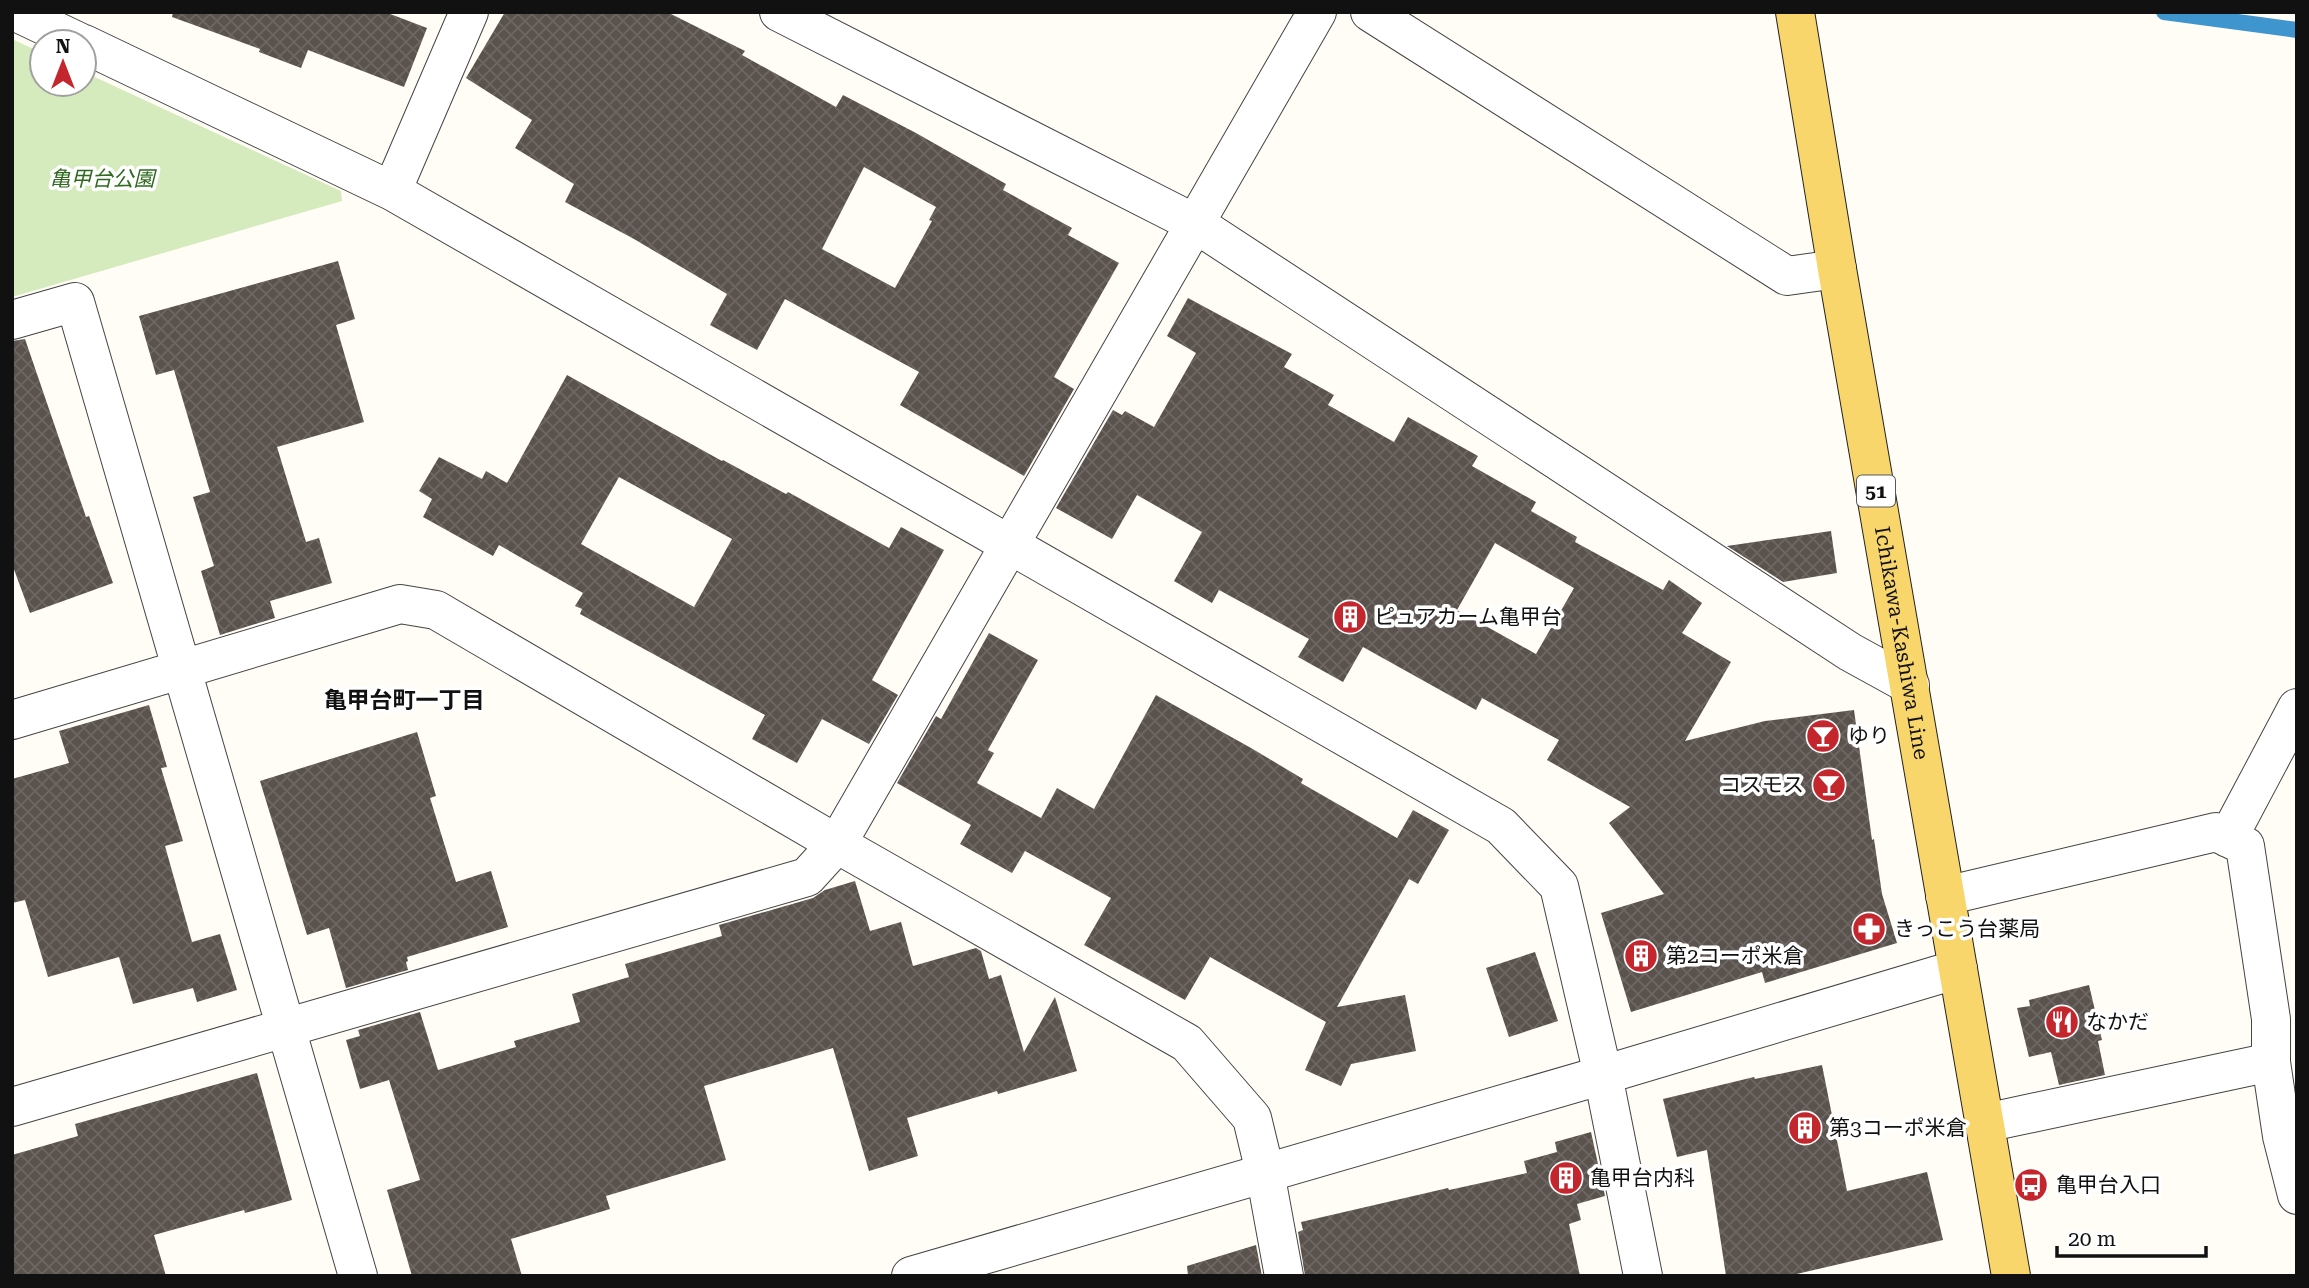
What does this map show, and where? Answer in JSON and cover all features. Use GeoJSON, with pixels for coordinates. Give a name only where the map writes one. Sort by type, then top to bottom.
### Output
{"type":"FeatureCollection","features":[{"type":"Feature","properties":{"kind":"main road","name":"Ichikawa-Kashiwa Line"},"geometry":{"type":"LineString","coordinates":[[1795,12],[2011,1276]]}},
{"type":"Feature","properties":{"kind":"street"},"geometry":{"type":"LineString","coordinates":[[16,12],[50,28]]}},
{"type":"Feature","properties":{"kind":"street"},"geometry":{"type":"LineString","coordinates":[[392,191],[469,12]]}},
{"type":"Feature","properties":{"kind":"street"},"geometry":{"type":"LineString","coordinates":[[779,12],[1196,224],[1850,652],[1910,685]]}},
{"type":"Feature","properties":{"kind":"street"},"geometry":{"type":"LineString","coordinates":[[12,1107],[807,877],[837,844],[1317,12]]}},
{"type":"Feature","properties":{"kind":"street"},"geometry":{"type":"LineString","coordinates":[[1370,12],[1787,276],[1837,269]]}},
{"type":"Feature","properties":{"kind":"street"},"geometry":{"type":"LineString","coordinates":[[98,51],[392,191],[1501,826],[1559,886],[1603,1075],[1643,1276]]}},
{"type":"Feature","properties":{"kind":"street"},"geometry":{"type":"LineString","coordinates":[[12,320],[75,302],[358,1276]]}},
{"type":"Feature","properties":{"kind":"street"},"geometry":{"type":"LineString","coordinates":[[12,720],[400,604],[436,610],[837,844],[1187,1043],[1252,1118],[1284,1276]]}},
{"type":"Feature","properties":{"kind":"street"},"geometry":{"type":"LineString","coordinates":[[2228,838],[2297,708]]}},
{"type":"Feature","properties":{"kind":"street"},"geometry":{"type":"LineString","coordinates":[[1945,896],[2216,832],[2245,846],[2272,1019],[2272,1062],[2282,1136],[2297,1195]]}},
{"type":"Feature","properties":{"kind":"street"},"geometry":{"type":"LineString","coordinates":[[911,1276],[1958,970]]}},
{"type":"Feature","properties":{"kind":"street"},"geometry":{"type":"LineString","coordinates":[[1985,1123],[2272,1062]]}},
{"type":"Feature","properties":{"kind":"green space","name":"亀甲台公園"},"geometry":{"type":"Polygon","coordinates":[[[12,39],[28,46],[28,98],[98,98],[98,78],[341,191],[342,201],[12,297],[12,39]]]}},
{"type":"Feature","properties":{"kind":"building"},"geometry":{"type":"Polygon","coordinates":[[[173,12],[385,12],[427,28],[404,87],[308,50],[301,68],[259,52],[260,49],[172,17],[173,12]]]}},
{"type":"Feature","properties":{"kind":"building"},"geometry":{"type":"Polygon","coordinates":[[[505,12],[667,12],[745,51],[742,55],[836,107],[843,95],[916,133],[1006,184],[1003,190],[1072,228],[1068,235],[1119,263],[1054,377],[1074,389],[1024,476],[900,405],[919,372],[785,299],[757,350],[710,325],[727,294],[565,202],[574,184],[515,148],[532,120],[466,78],[505,12]],[[864,167],[822,249],[895,288],[932,221],[929,220],[936,207],[864,167]]]}},
{"type":"Feature","properties":{"kind":"building"},"geometry":{"type":"Polygon","coordinates":[[[338,261],[355,319],[336,325],[364,422],[277,447],[306,542],[319,538],[332,583],[270,601],[275,618],[220,635],[201,571],[214,566],[193,497],[210,492],[174,370],[156,375],[139,316],[338,261]]]}},
{"type":"Feature","properties":{"kind":"building"},"geometry":{"type":"Polygon","coordinates":[[[1188,298],[1292,354],[1284,367],[1334,395],[1328,405],[1394,442],[1408,417],[1478,456],[1472,466],[1536,502],[1531,511],[1577,537],[1575,542],[1663,590],[1669,580],[1702,603],[1682,633],[1731,662],[1685,741],[1765,721],[1854,710],[1872,840],[1874,839],[1882,894],[1897,943],[1765,983],[1762,972],[1631,1012],[1601,913],[1664,894],[1609,823],[1630,807],[1547,760],[1559,740],[1482,698],[1476,710],[1363,647],[1343,682],[1298,657],[1309,639],[1219,590],[1212,603],[1174,581],[1202,532],[1137,495],[1112,539],[1056,508],[1113,410],[1122,415],[1125,411],[1154,427],[1196,353],[1167,336],[1188,298]],[[1495,543],[1457,610],[1536,654],[1574,588],[1495,543]]]}},
{"type":"Feature","properties":{"kind":"building"},"geometry":{"type":"Polygon","coordinates":[[[25,339],[86,517],[89,516],[113,583],[30,613],[12,564],[12,341],[25,339]]]}},
{"type":"Feature","properties":{"kind":"building"},"geometry":{"type":"Polygon","coordinates":[[[567,375],[722,461],[786,494],[788,492],[889,548],[901,527],[944,550],[872,680],[898,695],[869,744],[822,719],[797,763],[752,739],[765,715],[580,614],[582,609],[575,606],[583,593],[499,545],[493,556],[423,517],[432,499],[419,491],[439,457],[482,479],[486,471],[507,483],[567,375]],[[619,477],[581,544],[694,607],[732,539],[619,477]]]}},
{"type":"Feature","properties":{"kind":"building"},"geometry":{"type":"Polygon","coordinates":[[[1831,531],[1837,573],[1783,582],[1727,546],[1831,531]]]}},
{"type":"Feature","properties":{"kind":"building"},"geometry":{"type":"Polygon","coordinates":[[[989,633],[1038,660],[988,750],[994,753],[977,783],[1041,818],[1057,788],[1094,809],[1156,695],[1251,748],[1303,779],[1301,783],[1397,838],[1413,810],[1449,830],[1418,884],[1409,879],[1337,1007],[1405,995],[1416,1051],[1351,1064],[1341,1086],[1305,1070],[1326,1022],[1210,957],[1185,1000],[1084,945],[1111,898],[1025,851],[1012,873],[960,844],[971,825],[897,783],[936,716],[941,719],[989,633]]]}},
{"type":"Feature","properties":{"kind":"building"},"geometry":{"type":"Polygon","coordinates":[[[149,705],[167,767],[161,768],[183,841],[165,846],[192,942],[220,934],[237,990],[197,1002],[193,988],[133,1004],[119,957],[48,977],[25,900],[12,903],[12,779],[69,763],[59,731],[149,705]]]}},
{"type":"Feature","properties":{"kind":"building"},"geometry":{"type":"Polygon","coordinates":[[[417,732],[436,796],[430,798],[456,882],[491,871],[508,927],[407,957],[408,970],[346,988],[329,928],[307,935],[260,781],[417,732]]]}},
{"type":"Feature","properties":{"kind":"building"},"geometry":{"type":"Polygon","coordinates":[[[855,881],[870,931],[901,922],[913,966],[976,948],[981,951],[989,979],[1001,975],[1024,1052],[1055,997],[1077,1071],[907,1118],[918,1156],[869,1171],[833,1048],[704,1086],[726,1160],[606,1196],[610,1209],[511,1239],[522,1276],[412,1276],[387,1190],[420,1180],[389,1080],[360,1089],[346,1040],[360,1036],[358,1030],[420,1012],[438,1070],[516,1047],[514,1041],[580,1022],[572,994],[629,977],[625,964],[722,936],[719,925],[813,898],[825,890],[855,881]]]}},
{"type":"Feature","properties":{"kind":"building"},"geometry":{"type":"Polygon","coordinates":[[[1535,952],[1558,1021],[1509,1037],[1486,968],[1535,952]]]}},
{"type":"Feature","properties":{"kind":"building"},"geometry":{"type":"Polygon","coordinates":[[[2089,985],[2102,1040],[2098,1041],[2105,1075],[2059,1085],[2051,1052],[2029,1057],[2017,1008],[2030,1006],[2029,1000],[2089,985]]]}},
{"type":"Feature","properties":{"kind":"building"},"geometry":{"type":"Polygon","coordinates":[[[1822,1065],[1847,1191],[1927,1172],[1943,1240],[1788,1276],[1726,1276],[1707,1150],[1677,1157],[1663,1099],[1754,1077],[1755,1079],[1822,1065]]]}},
{"type":"Feature","properties":{"kind":"building"},"geometry":{"type":"Polygon","coordinates":[[[257,1073],[292,1200],[245,1213],[244,1210],[154,1235],[166,1276],[12,1276],[12,1155],[78,1136],[75,1124],[257,1073]]]}},
{"type":"Feature","properties":{"kind":"building"},"geometry":{"type":"Polygon","coordinates":[[[1591,1132],[1605,1196],[1577,1204],[1581,1220],[1569,1224],[1580,1276],[1305,1276],[1298,1232],[1303,1230],[1301,1222],[1527,1173],[1524,1161],[1557,1152],[1555,1142],[1591,1132]]]}},
{"type":"Feature","properties":{"kind":"building"},"geometry":{"type":"Polygon","coordinates":[[[1256,1245],[1262,1276],[1188,1276],[1187,1266],[1256,1245]]]}},
{"type":"Feature","properties":{"kind":"waterway"},"geometry":{"type":"LineString","coordinates":[[2164,12],[2297,30]]}},
{"type":"Feature","properties":{"kind":"place","name":"ピュアカーム亀甲台"},"geometry":{"type":"Point","coordinates":[1350,617]}},
{"type":"Feature","properties":{"kind":"place","name":"ゆり"},"geometry":{"type":"Point","coordinates":[1823,736]}},
{"type":"Feature","properties":{"kind":"place","name":"コスモス"},"geometry":{"type":"Point","coordinates":[1829,785]}},
{"type":"Feature","properties":{"kind":"place","name":"きっこう台薬局"},"geometry":{"type":"Point","coordinates":[1869,929]}},
{"type":"Feature","properties":{"kind":"place","name":"第2コーポ米倉"},"geometry":{"type":"Point","coordinates":[1641,956]}},
{"type":"Feature","properties":{"kind":"place","name":"なかだ"},"geometry":{"type":"Point","coordinates":[2062,1022]}},
{"type":"Feature","properties":{"kind":"place","name":"第3コーポ米倉"},"geometry":{"type":"Point","coordinates":[1805,1128]}},
{"type":"Feature","properties":{"kind":"place","name":"亀甲台内科"},"geometry":{"type":"Point","coordinates":[1566,1178]}},
{"type":"Feature","properties":{"kind":"place","name":"亀甲台入口"},"geometry":{"type":"Point","coordinates":[2031,1185]}},
{"type":"Feature","properties":{"kind":"district","name":"亀甲台町一丁目"},"geometry":{"type":"Point","coordinates":[404,700]}}]}
